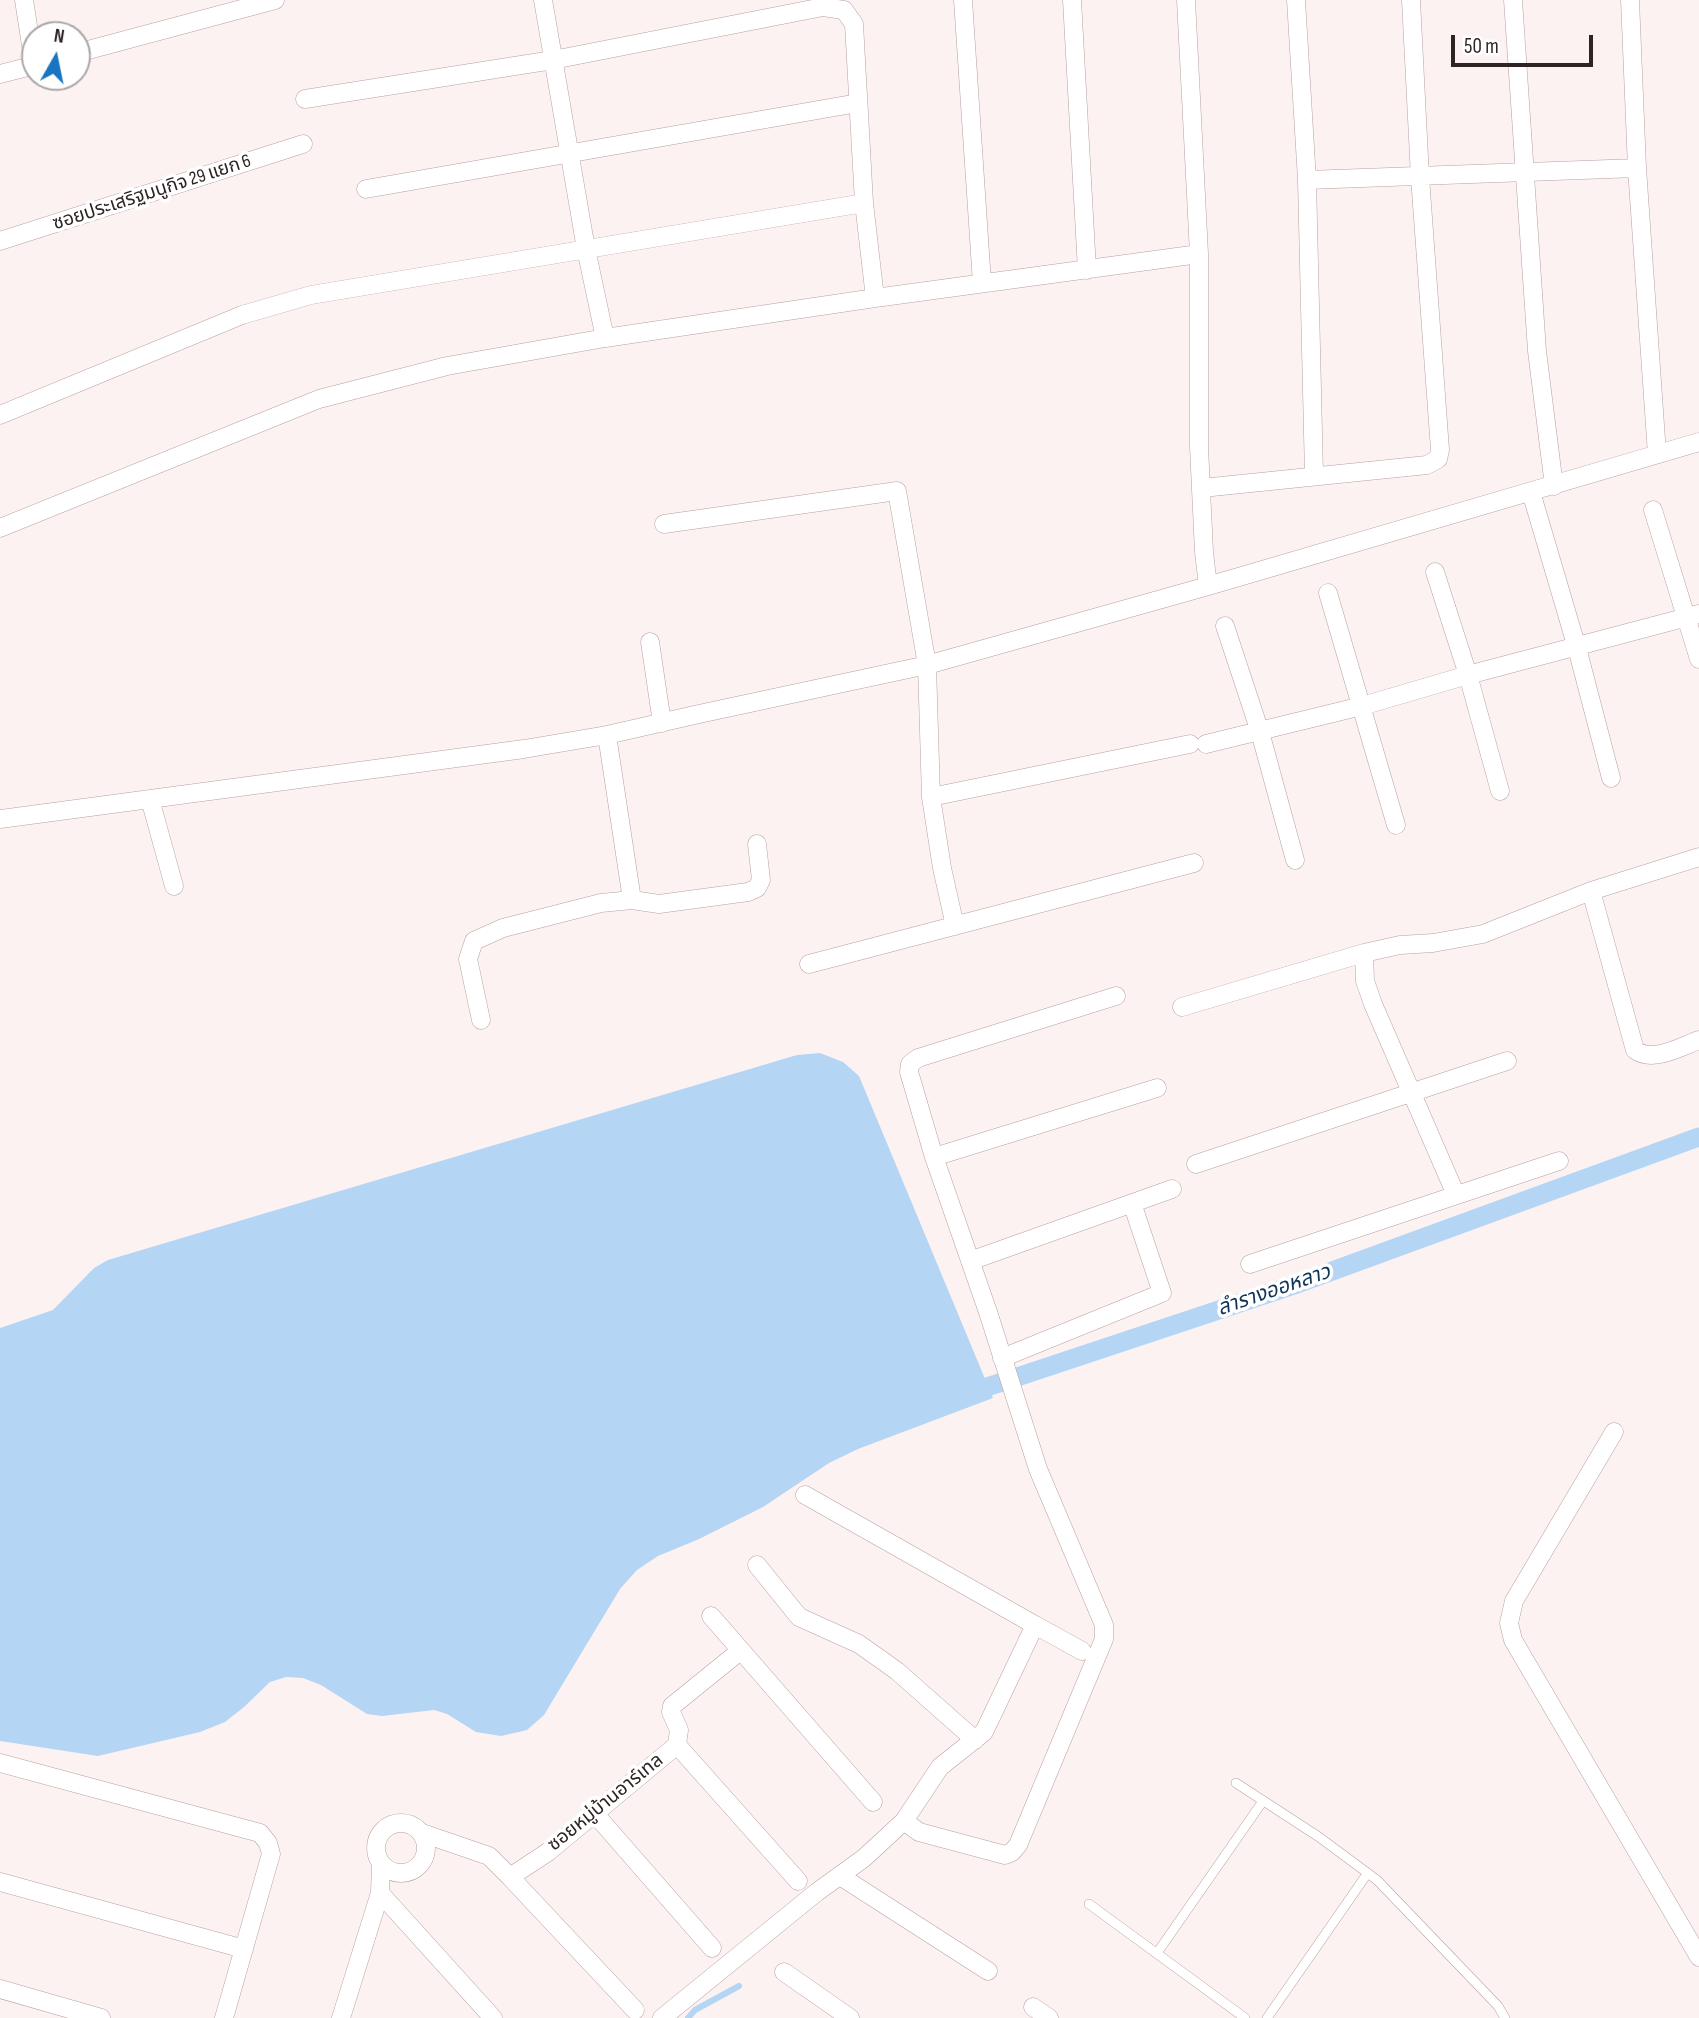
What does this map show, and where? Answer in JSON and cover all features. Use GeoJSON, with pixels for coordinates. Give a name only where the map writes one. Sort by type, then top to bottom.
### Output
{"type":"FeatureCollection","features":[{"type":"Feature","properties":{"kind":"street"},"geometry":{"type":"LineString","coordinates":[[24,0],[28,21]]}},
{"type":"Feature","properties":{"kind":"street"},"geometry":{"type":"LineString","coordinates":[[91,49],[275,0]]}},
{"type":"Feature","properties":{"kind":"street"},"geometry":{"type":"LineString","coordinates":[[542,0],[586,249],[605,338]]}},
{"type":"Feature","properties":{"kind":"street"},"geometry":{"type":"LineString","coordinates":[[963,0],[982,283]]}},
{"type":"Feature","properties":{"kind":"street"},"geometry":{"type":"LineString","coordinates":[[1072,0],[1087,270]]}},
{"type":"Feature","properties":{"kind":"street"},"geometry":{"type":"LineString","coordinates":[[1186,0],[1199,254],[1198,392],[1204,552],[1208,586]]}},
{"type":"Feature","properties":{"kind":"street"},"geometry":{"type":"LineString","coordinates":[[1296,0],[1307,180],[1314,475]]}},
{"type":"Feature","properties":{"kind":"street"},"geometry":{"type":"LineString","coordinates":[[1202,488],[1427,465],[1438,459],[1440,450],[1420,177],[1411,0]]}},
{"type":"Feature","properties":{"kind":"street"},"geometry":{"type":"LineString","coordinates":[[1513,0],[1537,351],[1554,486]]}},
{"type":"Feature","properties":{"kind":"street"},"geometry":{"type":"LineString","coordinates":[[1630,0],[1637,168],[1657,454]]}},
{"type":"Feature","properties":{"kind":"street"},"geometry":{"type":"LineString","coordinates":[[305,99],[553,60],[834,6],[844,10],[854,24],[864,202],[875,298]]}},
{"type":"Feature","properties":{"kind":"street"},"geometry":{"type":"LineString","coordinates":[[0,74],[21,69]]}},
{"type":"Feature","properties":{"kind":"street"},"geometry":{"type":"LineString","coordinates":[[366,189],[858,103]]}},
{"type":"Feature","properties":{"kind":"street","name":"ซอยประเสริฐมนูกิจ 29 แยก 6"},"geometry":{"type":"LineString","coordinates":[[0,241],[303,144]]}},
{"type":"Feature","properties":{"kind":"street"},"geometry":{"type":"LineString","coordinates":[[1307,180],[1637,168]]}},
{"type":"Feature","properties":{"kind":"street"},"geometry":{"type":"LineString","coordinates":[[0,415],[242,315],[300,298],[864,202]]}},
{"type":"Feature","properties":{"kind":"street"},"geometry":{"type":"LineString","coordinates":[[0,528],[319,400],[447,366],[605,338],[1199,254]]}},
{"type":"Feature","properties":{"kind":"street"},"geometry":{"type":"LineString","coordinates":[[0,819],[524,749],[607,735],[927,666],[1699,442]]}},
{"type":"Feature","properties":{"kind":"street"},"geometry":{"type":"LineString","coordinates":[[664,524],[897,491],[927,666],[931,797],[942,868],[955,926]]}},
{"type":"Feature","properties":{"kind":"street"},"geometry":{"type":"LineString","coordinates":[[1531,492],[1577,648],[1611,778]]}},
{"type":"Feature","properties":{"kind":"street"},"geometry":{"type":"LineString","coordinates":[[1653,510],[1693,615],[1699,659]]}},
{"type":"Feature","properties":{"kind":"street"},"geometry":{"type":"LineString","coordinates":[[1435,572],[1468,675],[1500,791]]}},
{"type":"Feature","properties":{"kind":"street"},"geometry":{"type":"LineString","coordinates":[[1328,593],[1396,825]]}},
{"type":"Feature","properties":{"kind":"street"},"geometry":{"type":"LineString","coordinates":[[931,797],[1260,732],[1693,615]]}},
{"type":"Feature","properties":{"kind":"street"},"geometry":{"type":"LineString","coordinates":[[1225,626],[1260,732],[1295,860]]}},
{"type":"Feature","properties":{"kind":"street"},"geometry":{"type":"LineString","coordinates":[[650,642],[662,723]]}},
{"type":"Feature","properties":{"kind":"street"},"geometry":{"type":"LineString","coordinates":[[607,735],[632,900]]}},
{"type":"Feature","properties":{"kind":"street"},"geometry":{"type":"LineString","coordinates":[[150,799],[174,886]]}},
{"type":"Feature","properties":{"kind":"street"},"geometry":{"type":"LineString","coordinates":[[481,1020],[468,959],[474,941],[503,928],[601,904],[632,900],[659,904],[748,892],[757,888],[761,880],[757,844]]}},
{"type":"Feature","properties":{"kind":"street"},"geometry":{"type":"LineString","coordinates":[[1182,1007],[1364,953],[1400,945],[1433,943],[1483,934],[1591,891],[1699,857]]}},
{"type":"Feature","properties":{"kind":"street"},"geometry":{"type":"LineString","coordinates":[[809,964],[1194,863]]}},
{"type":"Feature","properties":{"kind":"street"},"geometry":{"type":"LineString","coordinates":[[1591,891],[1635,1050],[1643,1056],[1655,1055],[1699,1040]]}},
{"type":"Feature","properties":{"kind":"street"},"geometry":{"type":"LineString","coordinates":[[1364,953],[1365,981],[1456,1195]]}},
{"type":"Feature","properties":{"kind":"street"},"geometry":{"type":"LineString","coordinates":[[904,1821],[919,1832],[1005,1855],[1012,1852],[1018,1845],[1104,1639],[1104,1625],[1038,1469],[934,1157],[909,1072],[910,1064],[918,1058],[1116,996]]}},
{"type":"Feature","properties":{"kind":"street"},"geometry":{"type":"LineString","coordinates":[[1196,1164],[1507,1061]]}},
{"type":"Feature","properties":{"kind":"street"},"geometry":{"type":"LineString","coordinates":[[934,1157],[1157,1088]]}},
{"type":"Feature","properties":{"kind":"street"},"geometry":{"type":"LineString","coordinates":[[1250,1264],[1559,1161]]}},
{"type":"Feature","properties":{"kind":"street"},"geometry":{"type":"LineString","coordinates":[[970,1261],[1172,1189]]}},
{"type":"Feature","properties":{"kind":"street"},"geometry":{"type":"LineString","coordinates":[[1002,1358],[1162,1293],[1132,1203]]}},
{"type":"Feature","properties":{"kind":"street"},"geometry":{"type":"LineString","coordinates":[[1614,1432],[1514,1601],[1509,1623],[1513,1640],[1699,1957]]}},
{"type":"Feature","properties":{"kind":"street"},"geometry":{"type":"LineString","coordinates":[[805,1495],[1082,1651]]}},
{"type":"Feature","properties":{"kind":"street"},"geometry":{"type":"LineString","coordinates":[[757,1565],[799,1617],[859,1644],[897,1671],[975,1740]]}},
{"type":"Feature","properties":{"kind":"street"},"geometry":{"type":"LineString","coordinates":[[711,1616],[873,1802]]}},
{"type":"Feature","properties":{"kind":"street"},"geometry":{"type":"LineString","coordinates":[[662,2018],[864,1858],[904,1821],[940,1767],[984,1732],[1035,1625]]}},
{"type":"Feature","properties":{"kind":"street","name":"ซอยหมู่บ้านอาร์เทล"},"geometry":{"type":"LineString","coordinates":[[510,1877],[548,1852],[677,1745],[679,1730],[671,1713],[672,1706],[740,1651]]}},
{"type":"Feature","properties":{"kind":"street"},"geometry":{"type":"LineString","coordinates":[[677,1745],[798,1881]]}},
{"type":"Feature","properties":{"kind":"street"},"geometry":{"type":"LineString","coordinates":[[0,1763],[260,1833],[268,1843],[271,1854],[224,2018]]}},
{"type":"Feature","properties":{"kind":"street"},"geometry":{"type":"LineString","coordinates":[[595,1814],[712,1948]]}},
{"type":"Feature","properties":{"kind":"street"},"geometry":{"type":"LineString","coordinates":[[358,2018],[343,2010],[380,1893],[381,1864],[377,1843],[389,1827],[402,1823],[422,1833],[489,1856],[635,2010]]}},
{"type":"Feature","properties":{"kind":"street"},"geometry":{"type":"LineString","coordinates":[[381,1864],[400,1872],[414,1869],[426,1853],[422,1833]]}},
{"type":"Feature","properties":{"kind":"street"},"geometry":{"type":"LineString","coordinates":[[840,1876],[988,1971]]}},
{"type":"Feature","properties":{"kind":"street"},"geometry":{"type":"LineString","coordinates":[[0,1882],[244,1949]]}},
{"type":"Feature","properties":{"kind":"street"},"geometry":{"type":"LineString","coordinates":[[380,1893],[493,2018]]}},
{"type":"Feature","properties":{"kind":"street"},"geometry":{"type":"LineString","coordinates":[[784,1972],[850,2018]]}},
{"type":"Feature","properties":{"kind":"street"},"geometry":{"type":"LineString","coordinates":[[0,1989],[101,2018]]}},
{"type":"Feature","properties":{"kind":"street"},"geometry":{"type":"LineString","coordinates":[[1033,2007],[1049,2018]]}},
{"type":"Feature","properties":{"kind":"lane"},"geometry":{"type":"LineString","coordinates":[[1236,1783],[1319,1837],[1367,1874],[1437,1942],[1498,2007],[1505,2018]]}},
{"type":"Feature","properties":{"kind":"lane"},"geometry":{"type":"LineString","coordinates":[[1157,1953],[1263,1801]]}},
{"type":"Feature","properties":{"kind":"lane"},"geometry":{"type":"LineString","coordinates":[[1267,2018],[1367,1874]]}},
{"type":"Feature","properties":{"kind":"lane"},"geometry":{"type":"LineString","coordinates":[[1089,1904],[1245,2018]]}},
{"type":"Feature","properties":{"kind":"water"},"geometry":{"type":"Polygon","coordinates":[[[820,1053],[843,1062],[859,1076],[993,1398],[858,1449],[829,1463],[763,1507],[658,1556],[637,1570],[620,1589],[544,1715],[527,1730],[501,1736],[476,1732],[447,1714],[434,1710],[382,1716],[367,1714],[321,1685],[303,1678],[286,1677],[270,1682],[225,1722],[200,1732],[98,1756],[0,1741],[0,1328],[53,1310],[94,1268],[108,1260],[797,1055],[820,1053]]]}},
{"type":"Feature","properties":{"kind":"waterway","name":"ลำรางออหลาว"},"geometry":{"type":"LineString","coordinates":[[963,1395],[1294,1285],[1699,1137]]}},
{"type":"Feature","properties":{"kind":"waterway"},"geometry":{"type":"LineString","coordinates":[[688,2018],[695,2010],[739,1986]]}}]}
